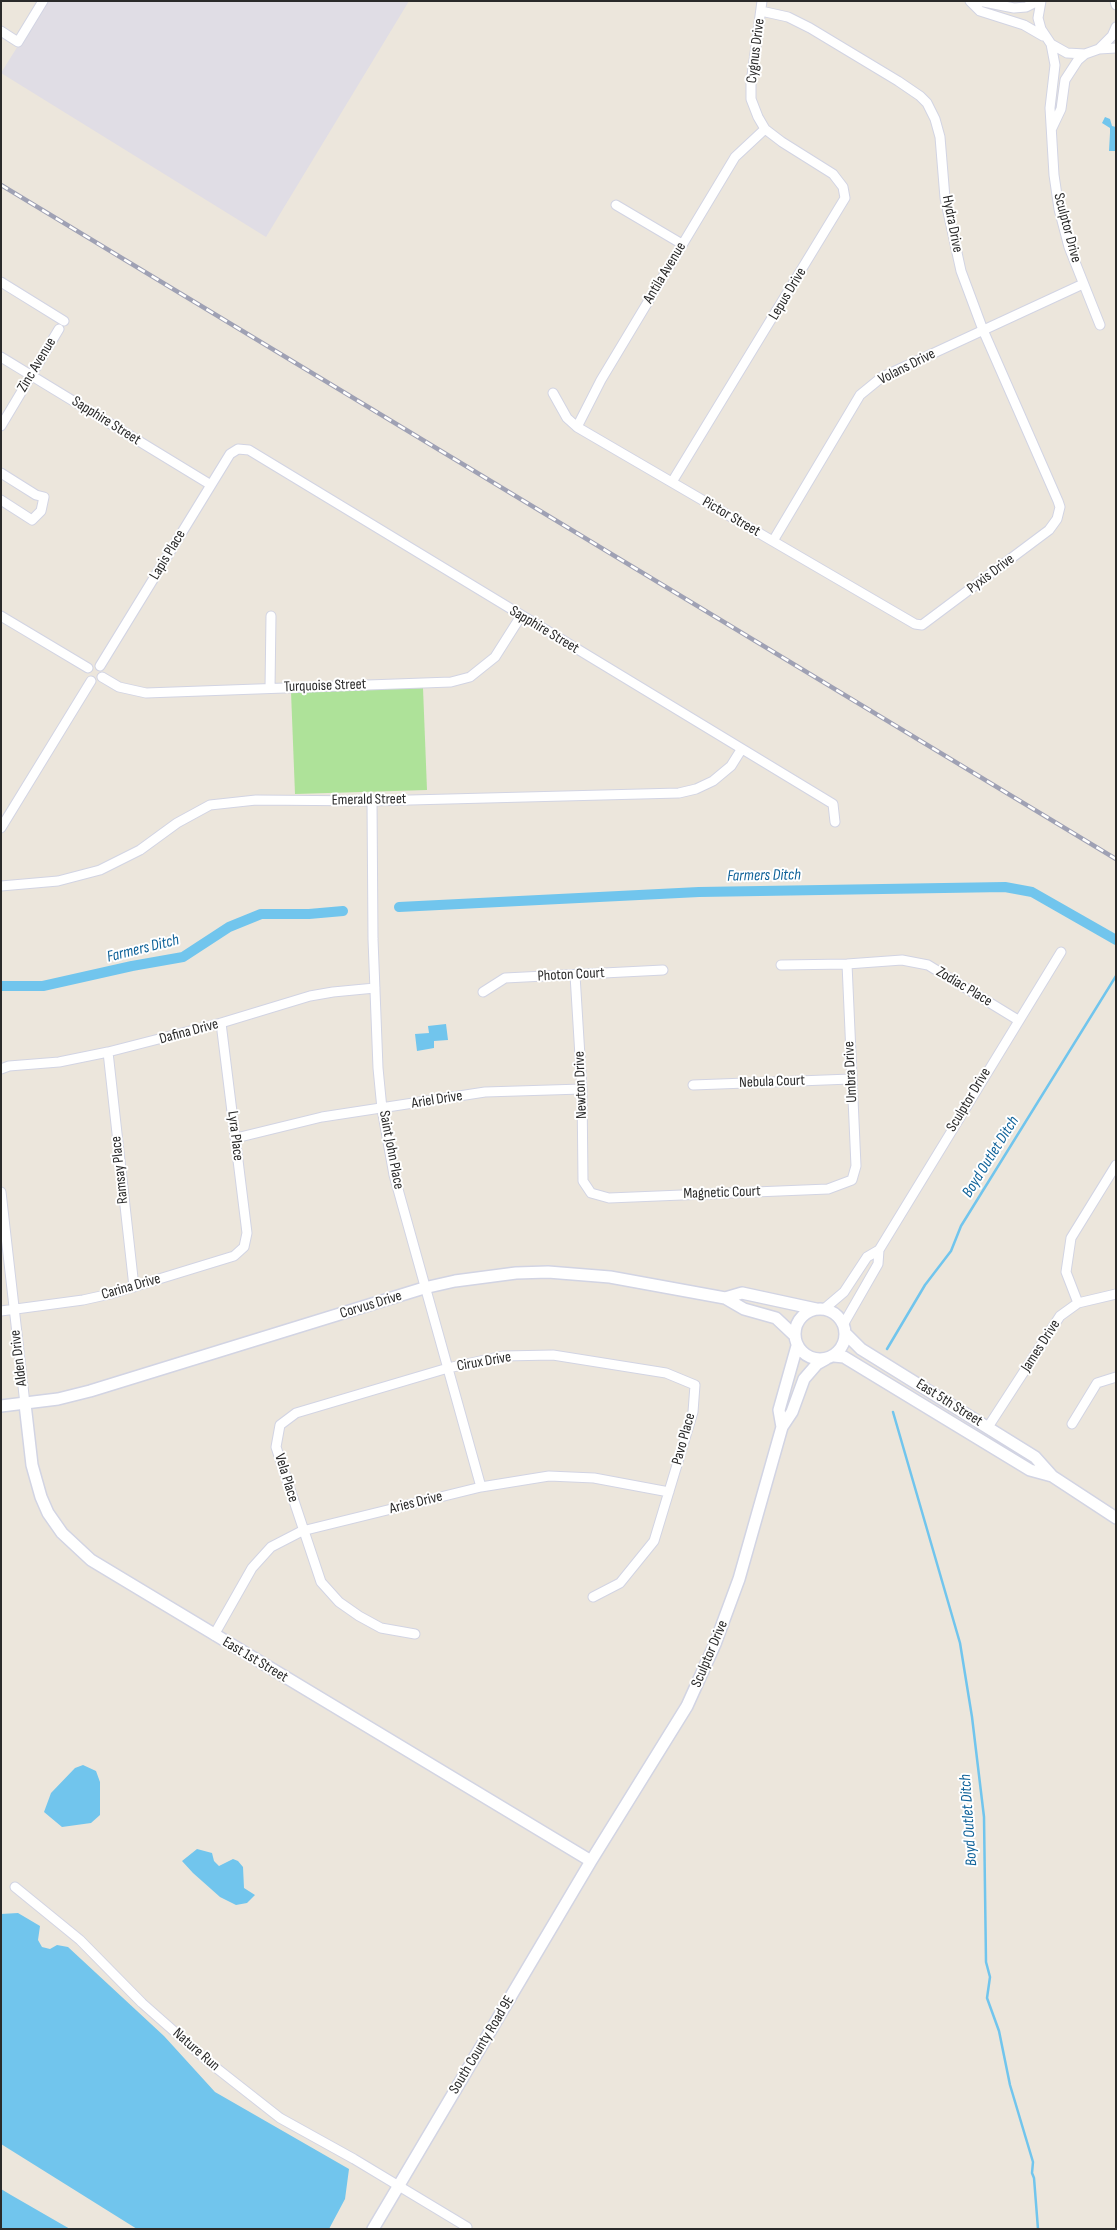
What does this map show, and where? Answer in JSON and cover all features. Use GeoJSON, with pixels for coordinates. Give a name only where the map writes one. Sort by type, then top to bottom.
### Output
{"type":"FeatureCollection","features":[{"type":"Feature","properties":{"kind":"street"},"geometry":{"type":"LineString","coordinates":[[1,31],[18,42],[43,1]]}},
{"type":"Feature","properties":{"kind":"street","name":"Cygnus Drive"},"geometry":{"type":"LineString","coordinates":[[762,1],[751,84],[752,99],[758,117],[765,128]]}},
{"type":"Feature","properties":{"kind":"street"},"geometry":{"type":"LineString","coordinates":[[970,1],[980,11],[1036,30],[1048,42],[1067,53],[1085,54],[1099,49],[1116,48]]}},
{"type":"Feature","properties":{"kind":"street"},"geometry":{"type":"LineString","coordinates":[[979,1],[1014,8],[1026,7],[1039,1]]}},
{"type":"Feature","properties":{"kind":"street","name":"Sculptor Drive"},"geometry":{"type":"LineString","coordinates":[[1039,1],[1038,18],[1055,65],[1050,108],[1054,175],[1059,209],[1069,247],[1100,325]]}},
{"type":"Feature","properties":{"kind":"street","name":"Hydra Drive"},"geometry":{"type":"LineString","coordinates":[[761,11],[788,17],[810,28],[898,81],[920,96],[927,104],[935,119],[940,137],[946,198],[961,271],[984,330],[1058,501],[1060,507],[1056,519]]}},
{"type":"Feature","properties":{"kind":"street"},"geometry":{"type":"LineString","coordinates":[[1099,49],[1112,36],[1116,27]]}},
{"type":"Feature","properties":{"kind":"street","name":"Sculptor Drive"},"geometry":{"type":"LineString","coordinates":[[1052,128],[1060,109],[1065,80],[1078,60],[1085,54]]}},
{"type":"Feature","properties":{"kind":"street","name":"Antila Avenue"},"geometry":{"type":"LineString","coordinates":[[577,427],[601,380],[735,157],[765,128]]}},
{"type":"Feature","properties":{"kind":"street","name":"Lepus Drive"},"geometry":{"type":"LineString","coordinates":[[672,482],[845,198],[843,187],[833,174],[782,142],[765,128]]}},
{"type":"Feature","properties":{"kind":"street"},"geometry":{"type":"LineString","coordinates":[[616,205],[682,244]]}},
{"type":"Feature","properties":{"kind":"street","name":"Zinc Avenue"},"geometry":{"type":"LineString","coordinates":[[1,282],[61,325],[1,426]]}},
{"type":"Feature","properties":{"kind":"street","name":"Volans Drive"},"geometry":{"type":"LineString","coordinates":[[773,541],[860,395],[882,377],[1083,284]]}},
{"type":"Feature","properties":{"kind":"street","name":"Sapphire Street"},"geometry":{"type":"LineString","coordinates":[[1,357],[211,485]]}},
{"type":"Feature","properties":{"kind":"street","name":"Pictor Street"},"geometry":{"type":"LineString","coordinates":[[553,393],[567,418],[577,427],[914,624],[922,625]]}},
{"type":"Feature","properties":{"kind":"street","name":"Sapphire Street"},"geometry":{"type":"LineString","coordinates":[[238,449],[249,450],[741,750],[833,804],[835,822]]}},
{"type":"Feature","properties":{"kind":"street","name":"Lapis Place"},"geometry":{"type":"LineString","coordinates":[[100,666],[230,454],[238,449]]}},
{"type":"Feature","properties":{"kind":"street"},"geometry":{"type":"LineString","coordinates":[[1,473],[44,497],[41,511],[32,520],[1,500]]}},
{"type":"Feature","properties":{"kind":"street","name":"Pyxis Drive"},"geometry":{"type":"LineString","coordinates":[[922,625],[1049,530],[1056,519]]}},
{"type":"Feature","properties":{"kind":"street"},"geometry":{"type":"LineString","coordinates":[[1,616],[88,668]]}},
{"type":"Feature","properties":{"kind":"street"},"geometry":{"type":"LineString","coordinates":[[270,688],[271,616]]}},
{"type":"Feature","properties":{"kind":"street","name":"Turquoise Street"},"geometry":{"type":"LineString","coordinates":[[102,677],[119,687],[146,693],[450,682],[470,677],[495,658],[521,616]]}},
{"type":"Feature","properties":{"kind":"street"},"geometry":{"type":"LineString","coordinates":[[94,664],[100,666],[104,671],[102,677],[96,682],[91,681],[87,676],[88,668],[94,664]]}},
{"type":"Feature","properties":{"kind":"street"},"geometry":{"type":"LineString","coordinates":[[1,828],[91,681]]}},
{"type":"Feature","properties":{"kind":"street","name":"Emerald Street"},"geometry":{"type":"LineString","coordinates":[[1,886],[58,881],[100,870],[140,850],[177,823],[210,805],[256,800],[372,801],[679,793],[696,789],[713,780],[731,766],[741,750]]}},
{"type":"Feature","properties":{"kind":"street","name":"Saint John Place"},"geometry":{"type":"LineString","coordinates":[[372,801],[375,988],[378,1068],[382,1109],[394,1175],[481,1487]]}},
{"type":"Feature","properties":{"kind":"street","name":"Sculptor Drive"},"geometry":{"type":"LineString","coordinates":[[844,1329],[878,1264],[879,1250],[1060,952]]}},
{"type":"Feature","properties":{"kind":"street","name":"Zodiac Place"},"geometry":{"type":"LineString","coordinates":[[781,965],[847,964],[902,960],[928,965],[1018,1020]]}},
{"type":"Feature","properties":{"kind":"street","name":"Umbra Drive"},"geometry":{"type":"LineString","coordinates":[[847,964],[856,1166],[852,1180]]}},
{"type":"Feature","properties":{"kind":"street","name":"Photon Court"},"geometry":{"type":"LineString","coordinates":[[483,992],[505,978],[663,970]]}},
{"type":"Feature","properties":{"kind":"street","name":"Newton Drive"},"geometry":{"type":"LineString","coordinates":[[575,974],[582,1088],[583,1181],[592,1193]]}},
{"type":"Feature","properties":{"kind":"street","name":"Dafina Drive"},"geometry":{"type":"LineString","coordinates":[[1,1070],[9,1066],[60,1062],[108,1052],[221,1023],[310,996],[375,988]]}},
{"type":"Feature","properties":{"kind":"street","name":"Lyra Place"},"geometry":{"type":"LineString","coordinates":[[221,1023],[248,1233],[244,1247]]}},
{"type":"Feature","properties":{"kind":"street","name":"Ramsay Place"},"geometry":{"type":"LineString","coordinates":[[108,1052],[134,1287]]}},
{"type":"Feature","properties":{"kind":"street","name":"Nebula Court"},"geometry":{"type":"LineString","coordinates":[[693,1085],[851,1079]]}},
{"type":"Feature","properties":{"kind":"street","name":"Ariel Drive"},"geometry":{"type":"LineString","coordinates":[[236,1138],[301,1121],[485,1092],[582,1088]]}},
{"type":"Feature","properties":{"kind":"street"},"geometry":{"type":"LineString","coordinates":[[1078,1303],[1066,1272],[1071,1238],[1116,1164]]}},
{"type":"Feature","properties":{"kind":"street","name":"Magnetic Court"},"geometry":{"type":"LineString","coordinates":[[592,1193],[609,1198],[828,1189],[852,1180]]}},
{"type":"Feature","properties":{"kind":"street","name":"Alden Drive"},"geometry":{"type":"LineString","coordinates":[[1,1192],[25,1404]]}},
{"type":"Feature","properties":{"kind":"street","name":"Carina Drive"},"geometry":{"type":"LineString","coordinates":[[1,1311],[82,1300],[134,1287],[234,1256],[244,1247]]}},
{"type":"Feature","properties":{"kind":"street","name":"Sculptor Drive"},"geometry":{"type":"LineString","coordinates":[[820,1309],[844,1292],[867,1257],[879,1250]]}},
{"type":"Feature","properties":{"kind":"street","name":"Corvus Drive"},"geometry":{"type":"LineString","coordinates":[[25,1404],[90,1391],[424,1288],[486,1276],[548,1272],[610,1277],[725,1298],[744,1309],[776,1318],[796,1340]]}},
{"type":"Feature","properties":{"kind":"street","name":"Corvus Drive"},"geometry":{"type":"LineString","coordinates":[[725,1298],[742,1293],[820,1309]]}},
{"type":"Feature","properties":{"kind":"street","name":"James Drive"},"geometry":{"type":"LineString","coordinates":[[988,1427],[1060,1316],[1078,1303],[1116,1294]]}},
{"type":"Feature","properties":{"kind":"street"},"geometry":{"type":"LineString","coordinates":[[820,1309],[832,1312],[844,1329],[840,1350],[830,1357],[809,1357],[796,1340],[798,1321],[809,1311],[820,1309]]}},
{"type":"Feature","properties":{"kind":"street","name":"East 5th Street"},"geometry":{"type":"LineString","coordinates":[[844,1329],[862,1350],[1035,1458],[1052,1476],[1116,1518]]}},
{"type":"Feature","properties":{"kind":"street","name":"Sculptor Drive"},"geometry":{"type":"LineString","coordinates":[[782,1427],[779,1410],[796,1340]]}},
{"type":"Feature","properties":{"kind":"street","name":"Cirux Drive"},"geometry":{"type":"LineString","coordinates":[[280,1425],[296,1413],[448,1368],[503,1356],[553,1355],[666,1373],[694,1384]]}},
{"type":"Feature","properties":{"kind":"street","name":"Sculptor Drive"},"geometry":{"type":"LineString","coordinates":[[591,1861],[688,1706],[739,1580],[782,1427],[792,1412],[804,1379],[817,1364],[830,1357]]}},
{"type":"Feature","properties":{"kind":"street","name":"East 5th Street"},"geometry":{"type":"LineString","coordinates":[[830,1357],[844,1357],[1030,1470],[1052,1476]]}},
{"type":"Feature","properties":{"kind":"street"},"geometry":{"type":"LineString","coordinates":[[1072,1424],[1098,1383],[1116,1377]]}},
{"type":"Feature","properties":{"kind":"street","name":"Pavo Place"},"geometry":{"type":"LineString","coordinates":[[593,1597],[620,1583],[654,1541],[693,1412],[694,1384]]}},
{"type":"Feature","properties":{"kind":"street"},"geometry":{"type":"LineString","coordinates":[[1,1406],[25,1404]]}},
{"type":"Feature","properties":{"kind":"street","name":"East 1st Street"},"geometry":{"type":"LineString","coordinates":[[25,1404],[32,1465],[38,1490],[48,1512],[62,1533],[91,1560],[591,1861]]}},
{"type":"Feature","properties":{"kind":"street","name":"Vela Place"},"geometry":{"type":"LineString","coordinates":[[280,1425],[276,1447],[302,1531],[321,1582],[339,1602],[359,1616],[381,1628],[415,1634]]}},
{"type":"Feature","properties":{"kind":"street","name":"Aries Drive"},"geometry":{"type":"LineString","coordinates":[[214,1635],[252,1568],[271,1547],[302,1531],[481,1487],[549,1476],[594,1478],[669,1492]]}},
{"type":"Feature","properties":{"kind":"street","name":"South County Road 9E"},"geometry":{"type":"LineString","coordinates":[[372,2229],[591,1861]]}},
{"type":"Feature","properties":{"kind":"street","name":"Nature Run"},"geometry":{"type":"LineString","coordinates":[[15,1887],[80,1940],[142,2003],[210,2063],[280,2118],[399,2185],[468,2227]]}},
{"type":"Feature","properties":{"kind":"shaded area"},"geometry":{"type":"Polygon","coordinates":[[[46,1],[409,1],[266,237],[1,73],[46,1]]]}},
{"type":"Feature","properties":{"kind":"green space"},"geometry":{"type":"Polygon","coordinates":[[[423,688],[427,790],[295,794],[291,692],[423,688]]]}},
{"type":"Feature","properties":{"kind":"water"},"geometry":{"type":"Polygon","coordinates":[[[1105,117],[1110,119],[1112,126],[1116,127],[1116,151],[1109,151],[1110,128],[1102,123],[1105,117]]]}},
{"type":"Feature","properties":{"kind":"water"},"geometry":{"type":"Polygon","coordinates":[[[446,1024],[448,1040],[434,1041],[434,1048],[417,1051],[415,1034],[429,1033],[428,1026],[446,1024]]]}},
{"type":"Feature","properties":{"kind":"water"},"geometry":{"type":"Polygon","coordinates":[[[83,1765],[96,1771],[100,1782],[100,1815],[91,1823],[62,1827],[44,1812],[51,1793],[75,1768],[83,1765]]]}},
{"type":"Feature","properties":{"kind":"water"},"geometry":{"type":"Polygon","coordinates":[[[197,1849],[212,1853],[214,1861],[219,1866],[233,1859],[238,1861],[243,1867],[244,1888],[255,1895],[247,1903],[236,1905],[220,1897],[182,1861],[197,1849]]]}},
{"type":"Feature","properties":{"kind":"water"},"geometry":{"type":"Polygon","coordinates":[[[18,1913],[40,1926],[38,1940],[42,1947],[50,1949],[57,1945],[68,1947],[164,2036],[215,2092],[349,2169],[345,2199],[329,2229],[137,2229],[1,2144],[1,1914],[18,1913]]]}},
{"type":"Feature","properties":{"kind":"water"},"geometry":{"type":"Polygon","coordinates":[[[1,2189],[11,2195],[70,2229],[1,2229],[1,2189]]]}},
{"type":"Feature","properties":{"kind":"waterway","name":"Farmers Ditch"},"geometry":{"type":"LineString","coordinates":[[399,907],[699,892],[1005,887],[1032,892],[1116,940]]}},
{"type":"Feature","properties":{"kind":"waterway","name":"Farmers Ditch"},"geometry":{"type":"LineString","coordinates":[[1,986],[43,986],[132,966],[183,957],[229,927],[261,914],[309,914],[343,911]]}},
{"type":"Feature","properties":{"kind":"waterway","name":"Boyd Outlet Ditch"},"geometry":{"type":"LineString","coordinates":[[887,1349],[925,1285],[951,1251],[961,1226],[1116,976]]}},
{"type":"Feature","properties":{"kind":"waterway","name":"Boyd Outlet Ditch"},"geometry":{"type":"LineString","coordinates":[[893,1412],[960,1643],[972,1717],[984,1817],[986,1962],[990,1977],[987,1998],[999,2031],[1010,2085],[1033,2162],[1032,2173],[1038,2229]]}},
{"type":"Feature","properties":{"kind":"railway"},"geometry":{"type":"LineString","coordinates":[[1,185],[1116,859]]}}]}
